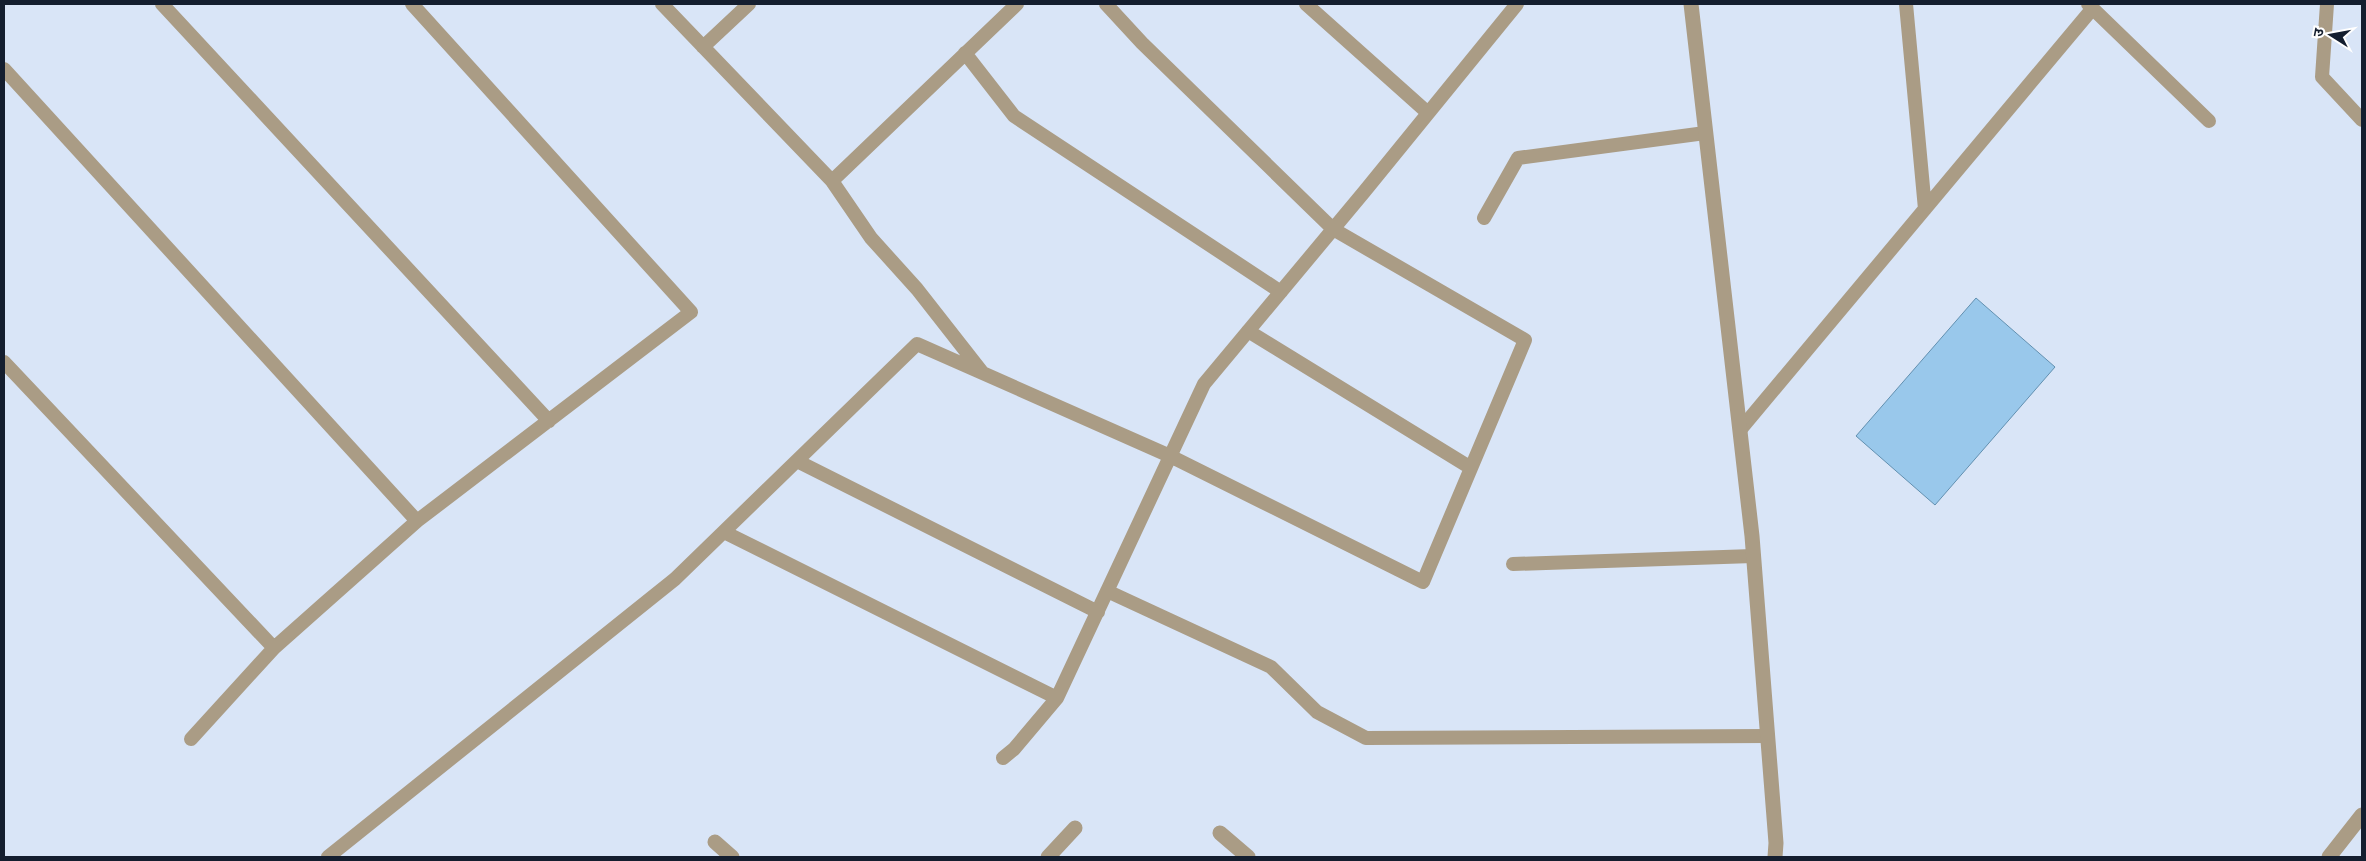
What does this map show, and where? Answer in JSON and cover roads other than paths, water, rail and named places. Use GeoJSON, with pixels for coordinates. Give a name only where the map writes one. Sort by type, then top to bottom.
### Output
{"type":"FeatureCollection","features":[{"type":"Feature","properties":{"kind":"street"},"geometry":{"type":"LineString","coordinates":[[1690,4],[1754,556],[1776,843],[1775,857]]}},
{"type":"Feature","properties":{"kind":"street"},"geometry":{"type":"LineString","coordinates":[[2329,857],[2362,815]]}},
{"type":"Feature","properties":{"kind":"street"},"geometry":{"type":"LineString","coordinates":[[1048,857],[1075,828]]}},
{"type":"Feature","properties":{"kind":"street"},"geometry":{"type":"LineString","coordinates":[[1220,832],[1248,857]]}},
{"type":"Feature","properties":{"kind":"street"},"geometry":{"type":"LineString","coordinates":[[715,842],[732,857]]}},
{"type":"Feature","properties":{"kind":"lane"},"geometry":{"type":"LineString","coordinates":[[162,4],[549,421]]}},
{"type":"Feature","properties":{"kind":"lane"},"geometry":{"type":"LineString","coordinates":[[191,739],[274,648],[418,522],[691,312],[474,70],[412,4]]}},
{"type":"Feature","properties":{"kind":"lane"},"geometry":{"type":"LineString","coordinates":[[662,4],[832,181],[871,238],[917,289],[984,374]]}},
{"type":"Feature","properties":{"kind":"lane"},"geometry":{"type":"LineString","coordinates":[[703,47],[749,4]]}},
{"type":"Feature","properties":{"kind":"lane"},"geometry":{"type":"LineString","coordinates":[[832,181],[1016,4]]}},
{"type":"Feature","properties":{"kind":"lane"},"geometry":{"type":"LineString","coordinates":[[328,857],[675,579],[917,344],[1170,456],[1423,582],[1525,340],[1333,229],[1142,43],[1106,4]]}},
{"type":"Feature","properties":{"kind":"lane"},"geometry":{"type":"LineString","coordinates":[[1306,4],[1428,114]]}},
{"type":"Feature","properties":{"kind":"lane"},"geometry":{"type":"LineString","coordinates":[[1003,758],[1014,749],[1057,698],[1204,384],[1517,4]]}},
{"type":"Feature","properties":{"kind":"lane"},"geometry":{"type":"LineString","coordinates":[[1906,4],[1925,209]]}},
{"type":"Feature","properties":{"kind":"lane"},"geometry":{"type":"LineString","coordinates":[[2327,4],[2322,77],[2362,120]]}},
{"type":"Feature","properties":{"kind":"lane"},"geometry":{"type":"LineString","coordinates":[[1740,430],[1925,209],[2091,6],[2209,121]]}},
{"type":"Feature","properties":{"kind":"lane"},"geometry":{"type":"LineString","coordinates":[[965,53],[1014,116],[1281,292]]}},
{"type":"Feature","properties":{"kind":"lane"},"geometry":{"type":"LineString","coordinates":[[4,69],[418,522]]}},
{"type":"Feature","properties":{"kind":"lane"},"geometry":{"type":"LineString","coordinates":[[1484,218],[1518,158],[1705,133]]}},
{"type":"Feature","properties":{"kind":"lane"},"geometry":{"type":"LineString","coordinates":[[1248,331],[1471,468]]}},
{"type":"Feature","properties":{"kind":"lane"},"geometry":{"type":"LineString","coordinates":[[4,362],[274,648]]}},
{"type":"Feature","properties":{"kind":"lane"},"geometry":{"type":"LineString","coordinates":[[797,461],[1098,612]]}},
{"type":"Feature","properties":{"kind":"lane"},"geometry":{"type":"LineString","coordinates":[[724,532],[1057,698]]}},
{"type":"Feature","properties":{"kind":"lane"},"geometry":{"type":"LineString","coordinates":[[1513,564],[1754,556]]}},
{"type":"Feature","properties":{"kind":"lane"},"geometry":{"type":"LineString","coordinates":[[1108,591],[1271,667],[1317,712],[1366,738],[1768,736]]}}]}
